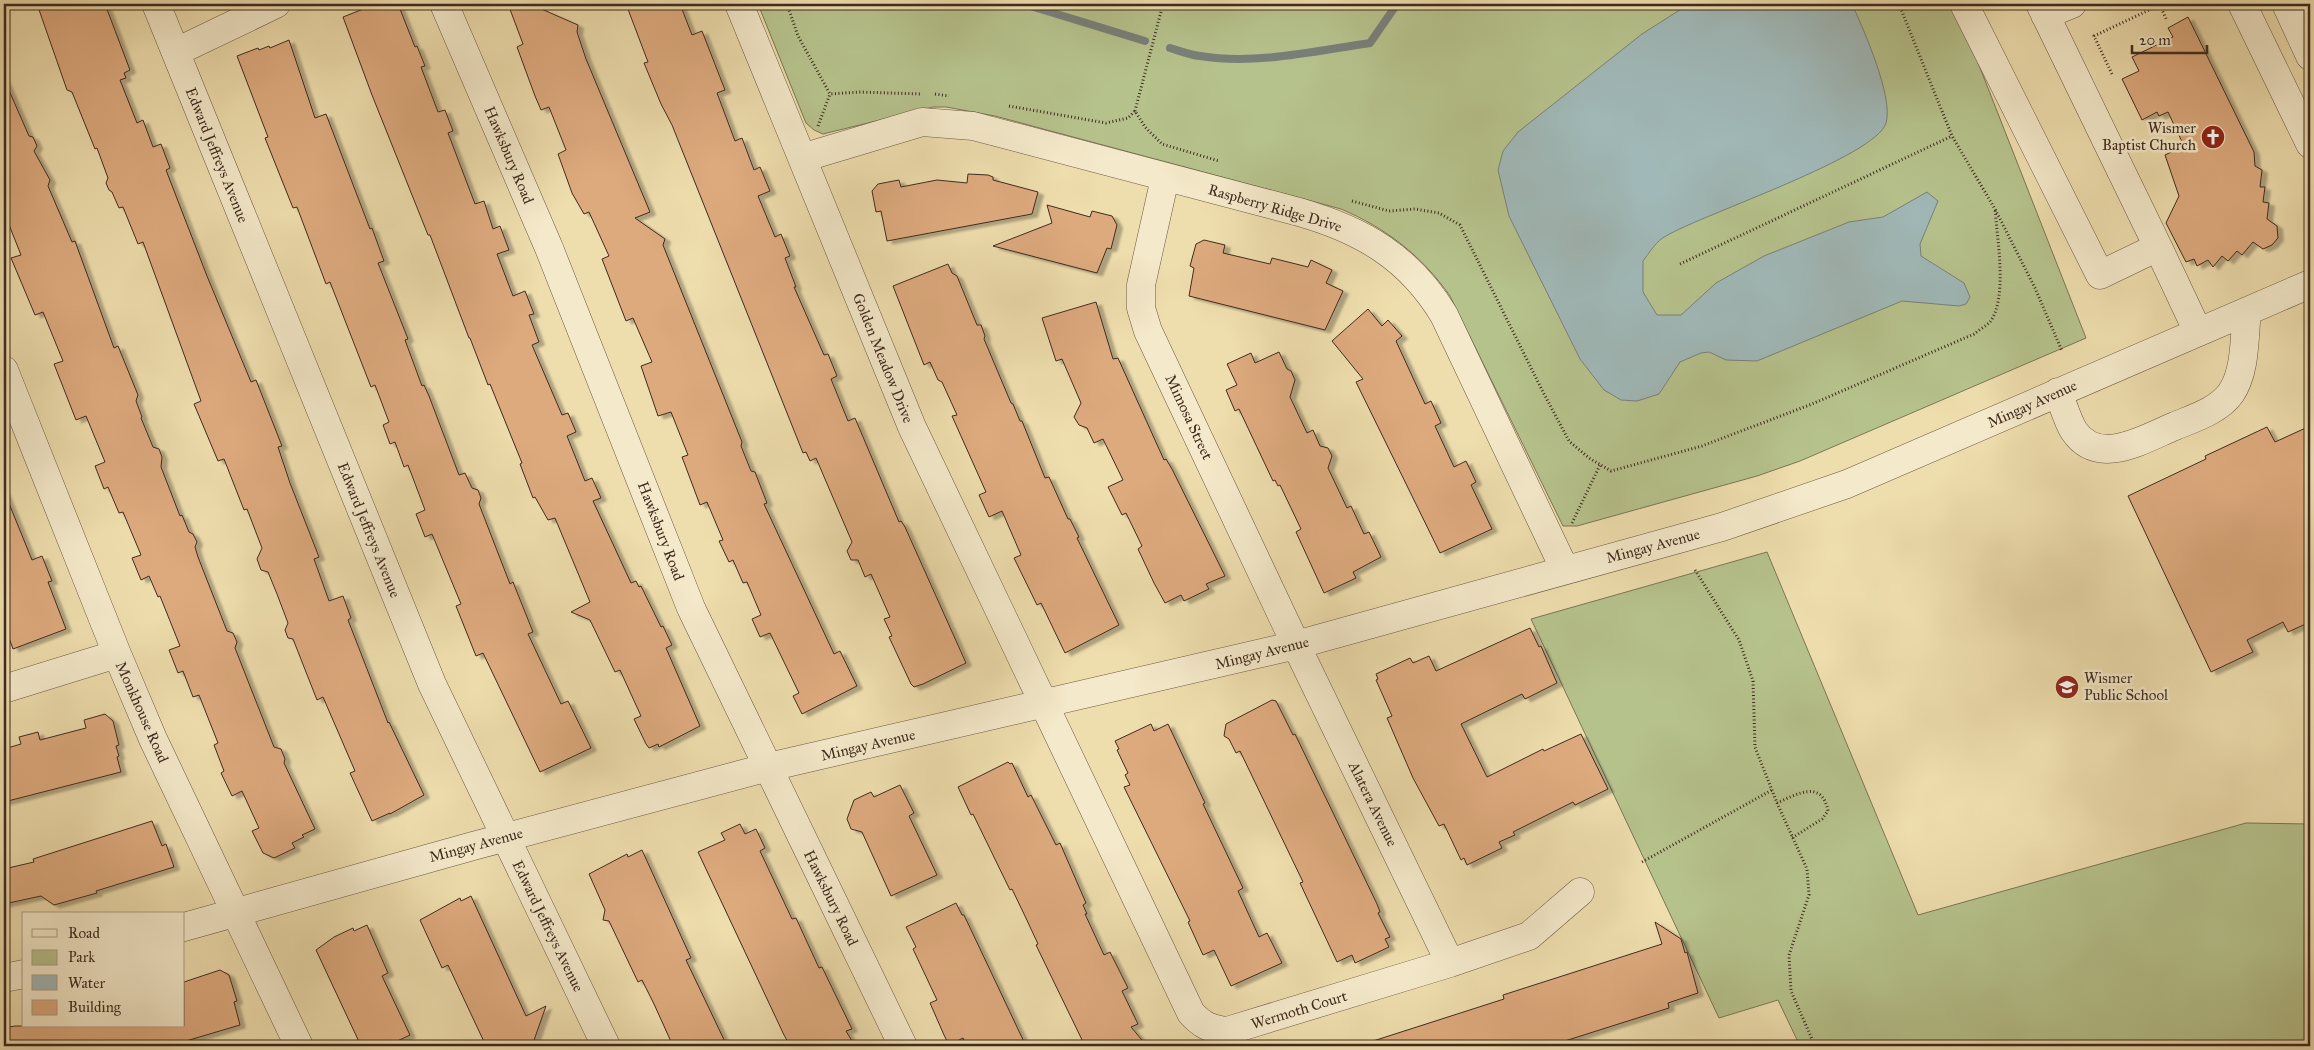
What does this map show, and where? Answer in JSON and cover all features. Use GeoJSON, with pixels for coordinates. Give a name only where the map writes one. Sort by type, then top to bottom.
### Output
{"type":"FeatureCollection","features":[{"type":"Feature","properties":{"kind":"street","name":"Edward Jeffreys Avenue"},"geometry":{"type":"LineString","coordinates":[[156,4],[432,684],[606,1046]]}},
{"type":"Feature","properties":{"kind":"street"},"geometry":{"type":"LineString","coordinates":[[176,52],[276,4]]}},
{"type":"Feature","properties":{"kind":"street","name":"Hawksbury Road"},"geometry":{"type":"LineString","coordinates":[[444,4],[549,248],[691,608],[903,1046]]}},
{"type":"Feature","properties":{"kind":"street","name":"Golden Meadow Drive"},"geometry":{"type":"LineString","coordinates":[[739,4],[912,427],[1043,704]]}},
{"type":"Feature","properties":{"kind":"street"},"geometry":{"type":"LineString","coordinates":[[1964,4],[2100,275],[2158,247]]}},
{"type":"Feature","properties":{"kind":"street"},"geometry":{"type":"LineString","coordinates":[[2072,4],[2042,9],[2198,332]]}},
{"type":"Feature","properties":{"kind":"street"},"geometry":{"type":"LineString","coordinates":[[2242,4],[2310,144]]}},
{"type":"Feature","properties":{"kind":"street"},"geometry":{"type":"LineString","coordinates":[[2286,4],[2310,56]]}},
{"type":"Feature","properties":{"kind":"street","name":"Raspberry Ridge Drive"},"geometry":{"type":"LineString","coordinates":[[802,158],[922,122],[973,126],[1330,221],[1377,244],[1400,261],[1434,299],[1444,315],[1564,570]]}},
{"type":"Feature","properties":{"kind":"street","name":"Mimosa Street"},"geometry":{"type":"LineString","coordinates":[[1165,178],[1144,268],[1141,285],[1141,308],[1148,331],[1296,645]]}},
{"type":"Feature","properties":{"kind":"street","name":"Mingay Avenue"},"geometry":{"type":"LineString","coordinates":[[185,927],[506,837],[768,767],[1296,645],[1722,527],[1794,504],[1892,465],[2310,284]]}},
{"type":"Feature","properties":{"kind":"street"},"geometry":{"type":"LineString","coordinates":[[2058,392],[2073,429],[2088,442],[2104,449],[2125,447],[2202,414],[2221,403],[2236,385],[2241,370],[2246,312]]}},
{"type":"Feature","properties":{"kind":"street","name":"Monkhouse Road"},"geometry":{"type":"LineString","coordinates":[[4,370],[117,654],[181,800],[299,1046]]}},
{"type":"Feature","properties":{"kind":"street","name":"Alatera Avenue"},"geometry":{"type":"LineString","coordinates":[[1296,645],[1450,963]]}},
{"type":"Feature","properties":{"kind":"street"},"geometry":{"type":"LineString","coordinates":[[4,689],[117,654]]}},
{"type":"Feature","properties":{"kind":"street","name":"Wermoth Court"},"geometry":{"type":"LineString","coordinates":[[1043,704],[1181,996],[1191,1013],[1202,1025],[1213,1030],[1227,1031],[1242,1028],[1450,963],[1529,936],[1580,892]]}},
{"type":"Feature","properties":{"kind":"street"},"geometry":{"type":"LineString","coordinates":[[4,978],[22,974]]}},
{"type":"Feature","properties":{"kind":"path"},"geometry":{"type":"LineString","coordinates":[[1135,111],[1163,4]]}},
{"type":"Feature","properties":{"kind":"path"},"geometry":{"type":"LineString","coordinates":[[1899,4],[1952,136],[1995,209],[2026,270],[2062,351]]}},
{"type":"Feature","properties":{"kind":"path"},"geometry":{"type":"LineString","coordinates":[[2112,74],[2094,36],[2161,4],[2167,21]]}},
{"type":"Feature","properties":{"kind":"path"},"geometry":{"type":"LineString","coordinates":[[817,130],[830,94]]}},
{"type":"Feature","properties":{"kind":"path"},"geometry":{"type":"LineString","coordinates":[[1680,264],[1952,136]]}},
{"type":"Feature","properties":{"kind":"path"},"geometry":{"type":"LineString","coordinates":[[1568,531],[1600,465]]}},
{"type":"Feature","properties":{"kind":"path"},"geometry":{"type":"LineString","coordinates":[[1695,570],[1739,640],[1753,681],[1756,746],[1777,803],[1807,869],[1809,895],[1789,955],[1791,991],[1815,1046]]}},
{"type":"Feature","properties":{"kind":"path"},"geometry":{"type":"LineString","coordinates":[[1642,862],[1772,790]]}},
{"type":"Feature","properties":{"kind":"path"},"geometry":{"type":"LineString","coordinates":[[1777,803],[1810,791],[1819,793],[1826,802],[1828,811],[1822,820],[1792,838]]}},
{"type":"Feature","properties":{"kind":"green space"},"geometry":{"type":"Polygon","coordinates":[[[758,4],[1955,4],[2086,338],[1800,461],[1757,476],[1577,526],[1563,526],[1450,296],[1415,256],[1388,234],[1341,209],[995,116],[946,107],[933,107],[823,134],[814,130],[806,123],[758,4]]]}},
{"type":"Feature","properties":{"kind":"green space"},"geometry":{"type":"Polygon","coordinates":[[[1767,552],[1918,915],[2246,823],[2310,824],[2310,1046],[1800,1046],[1778,1000],[1719,1018],[1531,619],[1767,552]]]}},
{"type":"Feature","properties":{"kind":"water"},"geometry":{"type":"Polygon","coordinates":[[[1689,4],[1852,4],[1882,81],[1886,97],[1886,123],[1875,137],[1853,152],[1822,168],[1686,226],[1659,240],[1643,261],[1643,292],[1657,315],[1681,315],[1716,283],[1764,256],[1849,222],[1883,217],[1927,192],[1938,201],[1920,244],[1921,256],[1964,283],[1970,297],[1966,304],[1959,306],[1902,301],[1757,361],[1726,360],[1709,352],[1701,353],[1680,362],[1659,394],[1637,401],[1621,400],[1604,390],[1580,359],[1509,216],[1498,170],[1503,151],[1518,132],[1642,34],[1689,4]]]}},
{"type":"Feature","properties":{"kind":"building"},"geometry":{"type":"Polygon","coordinates":[[[37,4],[105,4],[130,70],[124,73],[126,78],[120,80],[137,123],[143,120],[153,147],[161,144],[170,168],[166,170],[207,276],[251,382],[256,380],[282,446],[278,447],[290,483],[319,557],[314,559],[329,601],[343,596],[351,618],[348,620],[388,723],[424,795],[390,814],[372,821],[350,773],[355,771],[323,697],[317,700],[293,639],[288,638],[285,630],[288,623],[277,594],[268,572],[261,570],[257,559],[262,548],[247,509],[244,510],[224,459],[218,461],[194,404],[201,401],[143,242],[138,244],[123,207],[119,208],[112,192],[109,190],[106,183],[108,178],[97,148],[95,149],[72,92],[67,90],[37,4]]]}},
{"type":"Feature","properties":{"kind":"building"},"geometry":{"type":"Polygon","coordinates":[[[376,4],[398,4],[415,47],[417,46],[425,66],[421,67],[438,112],[445,110],[453,131],[448,133],[475,204],[484,201],[493,229],[500,226],[509,250],[497,254],[513,296],[525,291],[534,314],[529,315],[539,342],[532,345],[562,415],[568,413],[576,432],[567,436],[585,481],[592,478],[601,498],[593,501],[631,583],[636,581],[639,587],[641,586],[672,645],[666,648],[700,726],[659,747],[658,744],[649,748],[646,744],[634,719],[641,716],[620,670],[615,672],[590,620],[571,612],[590,602],[555,518],[548,520],[535,497],[533,498],[520,464],[522,463],[490,384],[488,385],[430,235],[428,235],[372,95],[343,17],[376,4]]]}},
{"type":"Feature","properties":{"kind":"building"},"geometry":{"type":"Polygon","coordinates":[[[508,4],[530,4],[578,25],[577,32],[586,59],[650,212],[635,218],[665,239],[663,245],[742,442],[741,446],[751,471],[755,472],[767,503],[764,504],[834,654],[840,651],[857,686],[802,714],[793,696],[799,693],[770,633],[760,637],[752,619],[761,615],[747,582],[743,583],[733,560],[729,562],[719,541],[723,540],[707,502],[700,505],[682,457],[688,455],[671,412],[658,416],[641,366],[652,362],[633,318],[626,321],[602,259],[609,256],[589,212],[584,214],[572,193],[558,154],[566,150],[549,107],[541,110],[535,96],[517,47],[523,44],[508,4]]]}},
{"type":"Feature","properties":{"kind":"building"},"geometry":{"type":"Polygon","coordinates":[[[626,4],[680,4],[692,35],[702,31],[725,90],[717,93],[735,141],[742,138],[754,170],[760,167],[770,191],[758,196],[775,237],[781,234],[790,256],[785,258],[796,287],[794,287],[824,355],[828,354],[837,376],[831,379],[848,421],[855,418],[899,522],[901,521],[905,527],[966,663],[923,684],[914,687],[911,684],[889,637],[892,636],[884,619],[890,617],[871,574],[865,577],[858,560],[851,560],[847,551],[852,542],[816,458],[810,461],[806,452],[803,453],[672,125],[644,63],[648,62],[626,4]]]}},
{"type":"Feature","properties":{"kind":"building","name":"Wismer Baptist Church"},"geometry":{"type":"Polygon","coordinates":[[[2188,17],[2254,152],[2255,166],[2262,170],[2260,187],[2265,187],[2263,202],[2269,203],[2267,219],[2277,226],[2278,238],[2272,245],[2263,249],[2253,242],[2242,255],[2237,251],[2228,261],[2222,256],[2213,267],[2208,260],[2197,266],[2194,259],[2186,262],[2166,223],[2179,196],[2165,155],[2184,146],[2168,112],[2159,116],[2157,112],[2142,120],[2122,79],[2139,71],[2132,57],[2173,37],[2168,28],[2188,17]]]}},
{"type":"Feature","properties":{"kind":"building"},"geometry":{"type":"Polygon","coordinates":[[[289,40],[315,118],[326,114],[370,229],[372,228],[384,261],[378,263],[408,339],[405,340],[459,475],[465,473],[472,488],[478,490],[481,498],[479,504],[510,584],[513,582],[533,632],[528,634],[561,704],[568,701],[591,748],[540,772],[483,653],[476,656],[456,606],[461,604],[432,534],[425,537],[416,514],[425,510],[408,465],[404,467],[395,442],[390,444],[383,425],[389,422],[375,385],[371,387],[330,282],[326,284],[297,207],[293,208],[265,138],[268,137],[237,56],[258,48],[259,50],[269,46],[270,48],[289,40]]]}},
{"type":"Feature","properties":{"kind":"building"},"geometry":{"type":"Polygon","coordinates":[[[4,79],[29,136],[33,137],[37,146],[34,151],[50,180],[48,186],[72,242],[75,241],[114,348],[118,346],[138,395],[136,401],[141,418],[153,447],[159,449],[162,457],[161,467],[180,516],[182,515],[189,532],[193,534],[197,542],[195,547],[198,557],[227,631],[233,633],[237,642],[235,648],[274,747],[281,749],[285,759],[284,763],[315,829],[302,835],[304,837],[292,843],[295,848],[274,858],[263,853],[252,831],[259,828],[242,791],[232,796],[221,773],[224,771],[214,745],[218,743],[199,695],[193,697],[183,671],[178,673],[169,650],[180,646],[160,596],[158,597],[149,576],[141,580],[132,558],[141,555],[123,512],[119,513],[108,487],[104,489],[95,466],[105,462],[86,416],[76,420],[54,364],[63,361],[43,312],[35,315],[11,258],[21,255],[4,212],[4,79]]]}},
{"type":"Feature","properties":{"kind":"building"},"geometry":{"type":"Polygon","coordinates":[[[968,174],[988,175],[993,177],[993,180],[1038,192],[1032,214],[887,241],[881,211],[876,212],[872,191],[878,184],[899,180],[901,187],[937,180],[967,183],[968,174]]]}},
{"type":"Feature","properties":{"kind":"building"},"geometry":{"type":"Polygon","coordinates":[[[1047,205],[1090,217],[1092,211],[1112,216],[1117,225],[1111,249],[1107,248],[1097,273],[993,246],[1052,223],[1047,205]]]}},
{"type":"Feature","properties":{"kind":"building"},"geometry":{"type":"Polygon","coordinates":[[[1204,240],[1225,245],[1223,253],[1270,264],[1272,258],[1308,267],[1311,260],[1332,270],[1326,283],[1343,291],[1325,330],[1189,296],[1194,268],[1190,266],[1196,244],[1204,240]]]}},
{"type":"Feature","properties":{"kind":"building"},"geometry":{"type":"Polygon","coordinates":[[[948,264],[952,273],[957,276],[977,325],[981,325],[985,336],[984,339],[1011,403],[1020,421],[1022,421],[1045,478],[1049,477],[1119,625],[1065,653],[1041,603],[1037,605],[1014,558],[1021,555],[1002,511],[989,517],[979,495],[986,492],[952,416],[957,415],[942,382],[938,380],[930,362],[924,365],[893,286],[948,264]]]}},
{"type":"Feature","properties":{"kind":"building"},"geometry":{"type":"Polygon","coordinates":[[[1096,302],[1113,359],[1118,358],[1164,460],[1166,459],[1172,469],[1225,576],[1206,584],[1209,589],[1184,601],[1181,595],[1165,603],[1154,583],[1138,549],[1142,546],[1126,513],[1122,515],[1108,487],[1123,480],[1103,439],[1094,443],[1087,428],[1079,425],[1074,417],[1081,403],[1062,359],[1056,361],[1042,318],[1096,302]]]}},
{"type":"Feature","properties":{"kind":"building"},"geometry":{"type":"Polygon","coordinates":[[[1368,309],[1382,326],[1388,320],[1402,336],[1396,341],[1425,404],[1431,401],[1441,423],[1435,426],[1454,467],[1466,461],[1476,482],[1471,485],[1492,529],[1440,553],[1356,382],[1363,379],[1332,341],[1368,309]]]}},
{"type":"Feature","properties":{"kind":"building"},"geometry":{"type":"Polygon","coordinates":[[[1279,352],[1295,380],[1290,397],[1307,433],[1313,430],[1320,446],[1328,448],[1332,456],[1328,468],[1347,508],[1351,506],[1364,534],[1369,532],[1381,557],[1353,572],[1356,578],[1324,593],[1296,532],[1301,529],[1280,485],[1278,486],[1275,480],[1273,481],[1239,409],[1235,411],[1226,390],[1237,385],[1227,364],[1251,353],[1255,363],[1279,352]]]}},
{"type":"Feature","properties":{"kind":"building"},"geometry":{"type":"Polygon","coordinates":[[[2310,426],[2310,622],[2288,632],[2283,622],[2247,640],[2253,652],[2211,672],[2128,496],[2206,459],[2205,456],[2267,427],[2275,442],[2310,426]]]}},
{"type":"Feature","properties":{"kind":"building"},"geometry":{"type":"Polygon","coordinates":[[[4,491],[32,560],[42,556],[52,581],[48,582],[66,629],[13,649],[4,624],[4,491]]]}},
{"type":"Feature","properties":{"kind":"building"},"geometry":{"type":"Polygon","coordinates":[[[1530,628],[1539,647],[1541,646],[1557,683],[1525,699],[1522,694],[1461,724],[1487,777],[1543,749],[1544,751],[1581,734],[1608,789],[1575,805],[1573,802],[1513,832],[1515,835],[1499,842],[1502,848],[1467,865],[1464,858],[1461,860],[1444,824],[1439,826],[1413,778],[1387,718],[1392,716],[1376,680],[1378,679],[1376,674],[1410,658],[1413,663],[1429,656],[1436,671],[1530,628]]]}},
{"type":"Feature","properties":{"kind":"building"},"geometry":{"type":"Polygon","coordinates":[[[1272,700],[1276,701],[1293,735],[1295,734],[1377,904],[1380,912],[1378,913],[1390,937],[1385,939],[1389,947],[1355,963],[1352,955],[1337,962],[1300,883],[1303,882],[1240,751],[1236,753],[1229,739],[1224,736],[1226,724],[1272,700]]]}},
{"type":"Feature","properties":{"kind":"building"},"geometry":{"type":"Polygon","coordinates":[[[105,714],[113,721],[119,745],[116,746],[121,772],[4,802],[4,749],[21,744],[19,737],[38,732],[40,740],[86,728],[84,720],[105,714]]]}},
{"type":"Feature","properties":{"kind":"building"},"geometry":{"type":"Polygon","coordinates":[[[1151,724],[1154,731],[1168,724],[1243,888],[1238,891],[1259,937],[1267,933],[1282,963],[1231,986],[1214,950],[1203,955],[1188,922],[1190,921],[1124,787],[1130,785],[1125,775],[1128,773],[1117,750],[1119,749],[1115,741],[1151,724]]]}},
{"type":"Feature","properties":{"kind":"building"},"geometry":{"type":"Polygon","coordinates":[[[1008,762],[1012,763],[1028,797],[1031,795],[1056,845],[1060,843],[1086,903],[1083,905],[1087,914],[1085,914],[1104,955],[1110,952],[1128,988],[1122,991],[1138,1024],[1131,1027],[1147,1046],[1085,1046],[1036,945],[1038,944],[1012,889],[1010,890],[973,814],[971,815],[958,787],[1008,762]]]}},
{"type":"Feature","properties":{"kind":"building"},"geometry":{"type":"Polygon","coordinates":[[[900,785],[914,813],[909,816],[937,875],[891,896],[862,832],[851,829],[847,819],[854,800],[871,792],[874,797],[900,785]]]}},
{"type":"Feature","properties":{"kind":"building"},"geometry":{"type":"Polygon","coordinates":[[[152,821],[162,846],[166,844],[174,867],[96,891],[97,893],[54,905],[41,896],[4,904],[4,869],[34,862],[33,859],[152,821]]]}},
{"type":"Feature","properties":{"kind":"building"},"geometry":{"type":"Polygon","coordinates":[[[740,824],[745,834],[756,829],[765,848],[760,851],[792,919],[796,918],[819,968],[822,967],[852,1029],[846,1031],[855,1046],[790,1046],[784,1035],[698,852],[725,840],[721,833],[740,824]]]}},
{"type":"Feature","properties":{"kind":"building"},"geometry":{"type":"Polygon","coordinates":[[[642,850],[691,958],[686,960],[727,1046],[673,1046],[642,980],[638,982],[609,921],[603,920],[605,910],[589,874],[627,854],[628,857],[642,850]]]}},
{"type":"Feature","properties":{"kind":"building"},"geometry":{"type":"Polygon","coordinates":[[[471,896],[526,1016],[546,1006],[532,1046],[486,1046],[448,965],[442,968],[420,920],[460,898],[461,901],[471,896]]]}},
{"type":"Feature","properties":{"kind":"building"},"geometry":{"type":"Polygon","coordinates":[[[956,903],[962,915],[964,915],[1026,1046],[967,1046],[963,1038],[949,1045],[944,1035],[930,1003],[937,1000],[913,949],[916,947],[906,927],[956,903]]]}},
{"type":"Feature","properties":{"kind":"building"},"geometry":{"type":"Polygon","coordinates":[[[1655,922],[1681,939],[1685,953],[1687,952],[1698,993],[1668,1003],[1669,1008],[1549,1046],[1370,1046],[1370,1042],[1504,999],[1503,995],[1662,944],[1655,922]]]}},
{"type":"Feature","properties":{"kind":"building"},"geometry":{"type":"Polygon","coordinates":[[[367,925],[388,973],[382,976],[410,1035],[387,1046],[361,1046],[316,950],[334,937],[353,928],[354,931],[367,925]]]}},
{"type":"Feature","properties":{"kind":"building"},"geometry":{"type":"Polygon","coordinates":[[[220,970],[229,975],[237,1001],[234,1002],[240,1025],[169,1046],[4,1046],[4,1028],[15,1026],[22,1026],[22,1028],[185,1028],[185,982],[220,970]]]}},
{"type":"Feature","properties":{"kind":"waterway"},"geometry":{"type":"LineString","coordinates":[[1024,4],[1145,41]]}},
{"type":"Feature","properties":{"kind":"waterway"},"geometry":{"type":"LineString","coordinates":[[1170,48],[1189,54],[1242,59],[1285,56],[1370,43],[1397,4]]}},
{"type":"Feature","properties":{"kind":"place","name":"Wismer Baptist Church"},"geometry":{"type":"Point","coordinates":[2213,137]}},
{"type":"Feature","properties":{"kind":"place","name":"Wismer Public School"},"geometry":{"type":"Point","coordinates":[2067,687]}}]}
